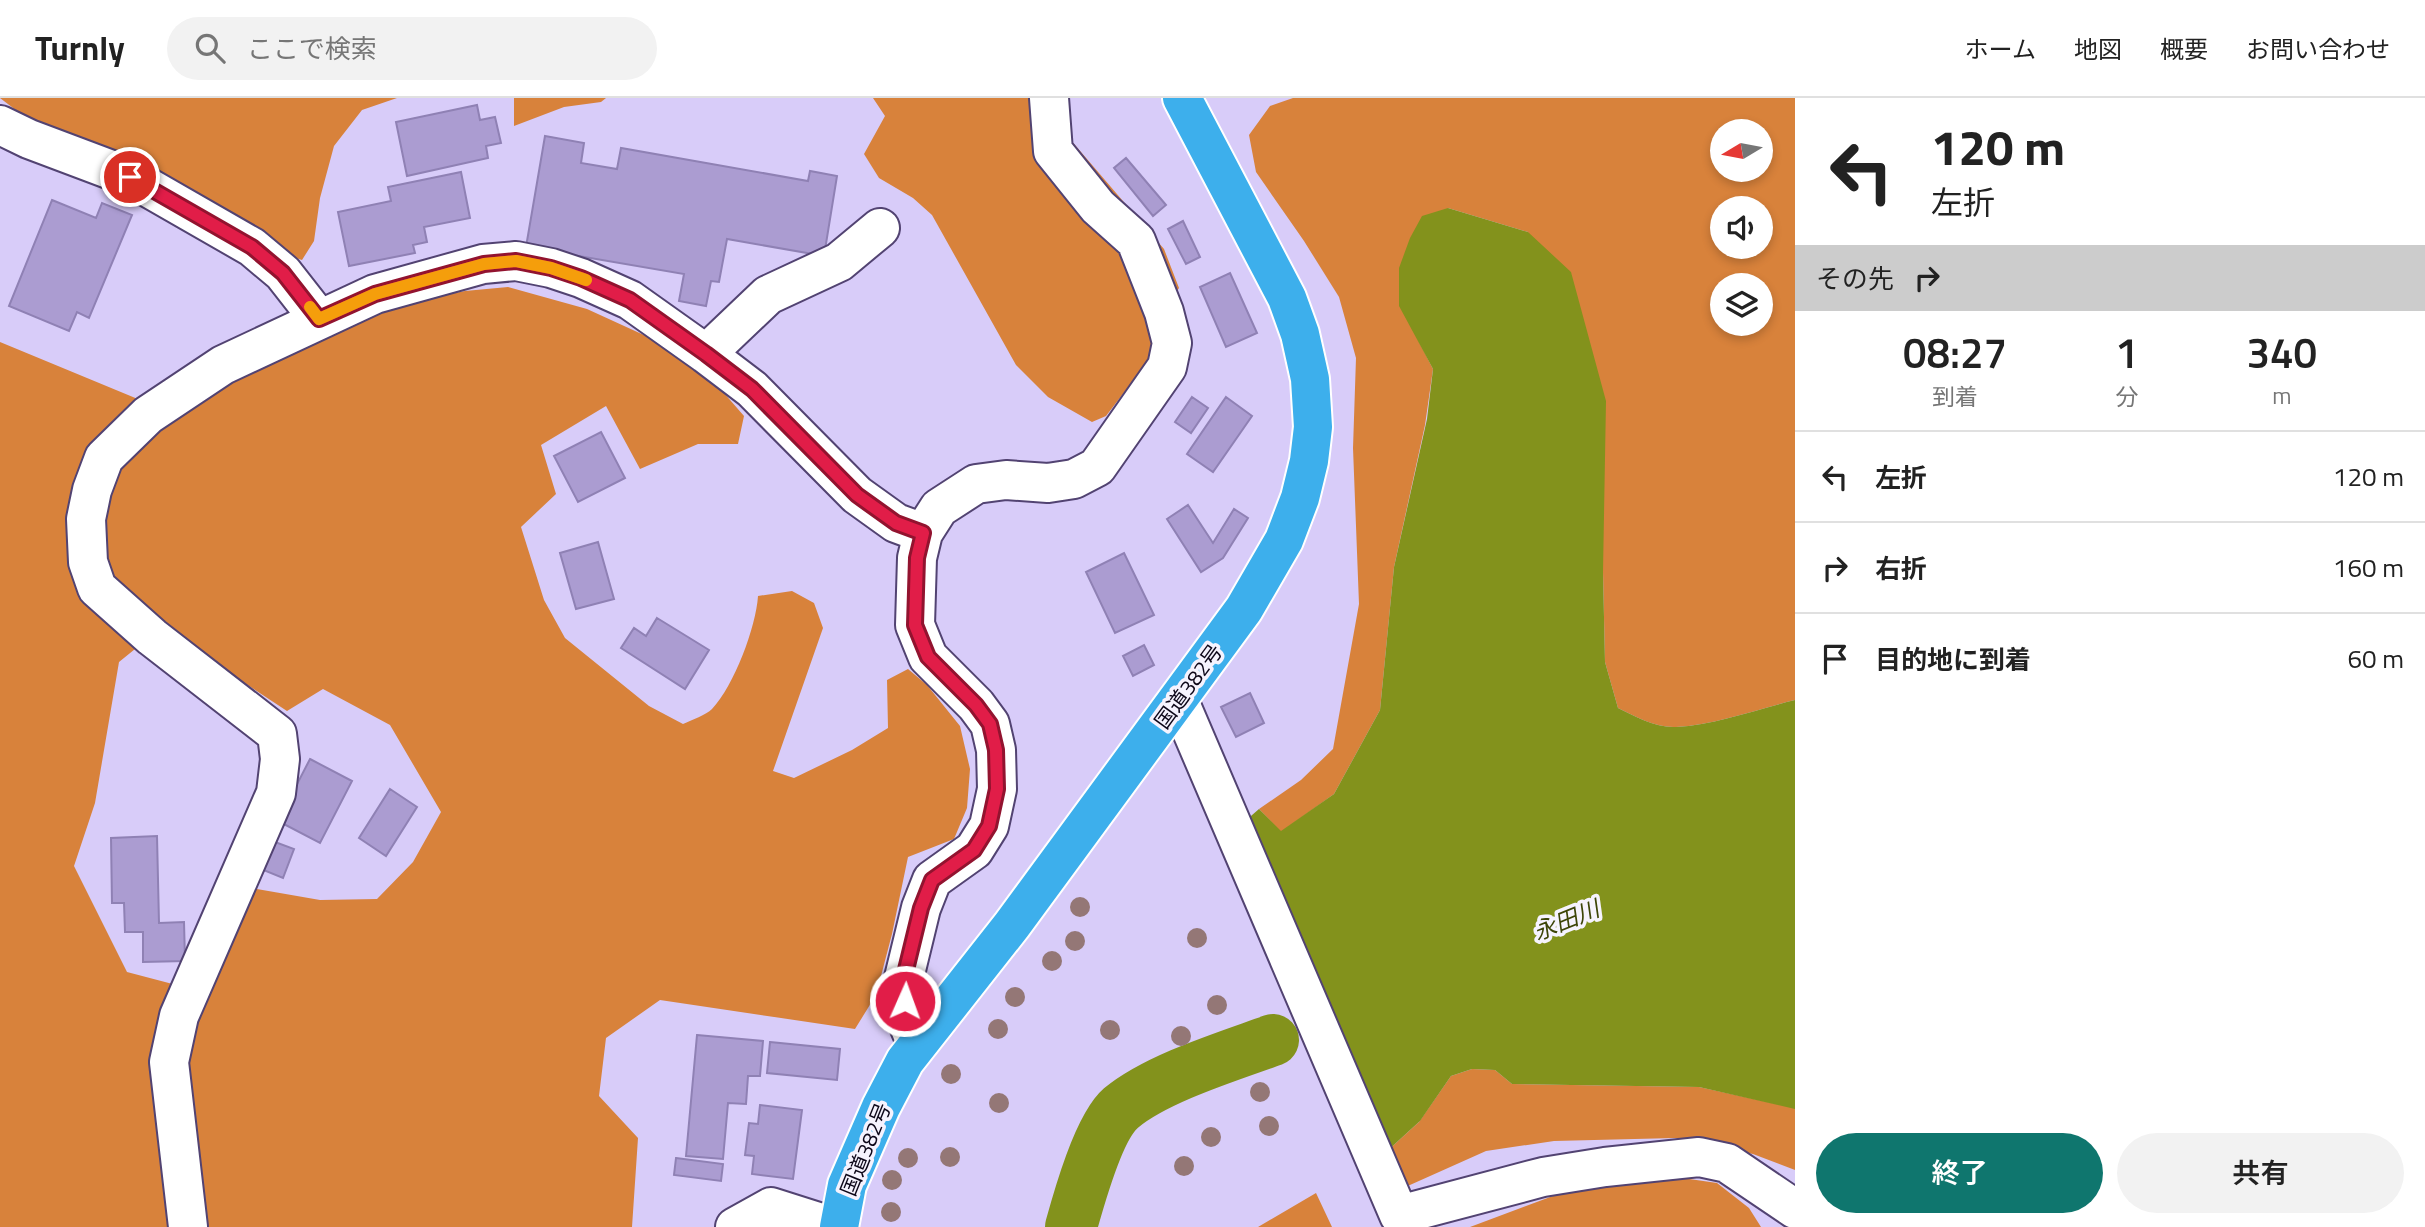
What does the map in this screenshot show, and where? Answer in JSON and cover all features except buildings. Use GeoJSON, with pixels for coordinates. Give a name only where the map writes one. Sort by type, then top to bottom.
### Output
{"type":"FeatureCollection","features":[{"type":"Feature","properties":{"kind":"highway","name":"国道382号"},"geometry":{"type":"LineString","coordinates":[[837,1227],[847,1185],[861,1149],[893,1084],[917,1045],[1012,925],[1244,609],[1284,540],[1300,498],[1309,461],[1312,427],[1310,379],[1300,334],[1287,298],[1182,98]]}},
{"type":"Feature","properties":{"kind":"street"},"geometry":{"type":"LineString","coordinates":[[917,1045],[907,1021],[903,982],[921,908],[932,880],[974,850],[989,826],[997,789],[996,750],[990,724],[976,705],[928,657],[915,625],[917,558],[923,533],[939,508],[975,484],[1006,480],[1048,483],[1074,479],[1097,467],[1167,367],[1172,343],[1164,312],[1136,241],[1098,207],[1053,151],[1049,98]]}},
{"type":"Feature","properties":{"kind":"street"},"geometry":{"type":"LineString","coordinates":[[0,125],[29,139],[130,177],[252,247],[283,273],[319,319]]}},
{"type":"Feature","properties":{"kind":"street"},"geometry":{"type":"LineString","coordinates":[[706,354],[768,295],[839,262],[880,228]]}},
{"type":"Feature","properties":{"kind":"street"},"geometry":{"type":"LineString","coordinates":[[188,1227],[169,1062],[179,1016],[276,793],[280,759],[277,734],[152,637],[97,588],[88,562],[86,519],[92,490],[104,458],[148,415],[223,365],[375,294],[484,264],[516,261],[571,274],[630,300],[752,389],[857,495],[896,523],[923,533]]}},
{"type":"Feature","properties":{"kind":"street"},"geometry":{"type":"LineString","coordinates":[[1178,701],[1399,1215],[1543,1177],[1699,1157],[1727,1163],[1795,1209]]}},
{"type":"Feature","properties":{"kind":"street"},"geometry":{"type":"LineString","coordinates":[[735,1227],[771,1207],[837,1227]]}},
{"type":"Feature","properties":{"kind":"shaded area"},"geometry":{"type":"Polygon","coordinates":[[[0,98],[397,98],[362,110],[334,146],[320,198],[314,241],[302,260],[271,250],[42,130],[0,98]]]}},
{"type":"Feature","properties":{"kind":"shaded area"},"geometry":{"type":"Polygon","coordinates":[[[514,98],[606,98],[601,102],[564,107],[514,126],[514,98]]]}},
{"type":"Feature","properties":{"kind":"shaded area"},"geometry":{"type":"Polygon","coordinates":[[[873,98],[1063,98],[1063,131],[1164,249],[1179,288],[1155,323],[1155,352],[1106,416],[1092,422],[1048,397],[1016,365],[932,215],[913,198],[879,178],[864,154],[885,116],[873,98]]]}},
{"type":"Feature","properties":{"kind":"shaded area"},"geometry":{"type":"Polygon","coordinates":[[[1293,98],[1795,98],[1795,700],[1721,720],[1676,727],[1654,724],[1618,708],[1605,662],[1603,572],[1528,232],[1448,208],[1417,338],[1433,369],[1425,425],[1394,567],[1380,710],[1334,794],[1281,832],[1259,809],[1301,780],[1333,749],[1359,604],[1353,448],[1356,358],[1339,297],[1256,172],[1249,135],[1270,106],[1293,98]]]}},
{"type":"Feature","properties":{"kind":"shaded area"},"geometry":{"type":"Polygon","coordinates":[[[508,287],[587,309],[646,336],[717,385],[744,416],[738,444],[698,444],[640,469],[606,406],[541,445],[556,494],[521,527],[544,600],[565,638],[649,706],[683,724],[709,711],[728,686],[753,624],[758,596],[792,591],[814,603],[823,628],[773,771],[794,778],[852,750],[888,728],[887,680],[908,669],[927,685],[960,726],[970,769],[967,808],[954,839],[908,857],[876,995],[855,1029],[660,1000],[606,1038],[599,1096],[638,1138],[632,1227],[0,1227],[0,342],[174,414],[361,311],[465,291],[508,287]],[[161,628],[119,662],[95,803],[74,866],[127,972],[203,992],[251,888],[320,900],[377,899],[413,862],[441,812],[390,725],[323,689],[287,711],[161,628]]]}},
{"type":"Feature","properties":{"kind":"shaded area"},"geometry":{"type":"Polygon","coordinates":[[[1472,1069],[1495,1070],[1512,1084],[1699,1087],[1795,1108],[1795,1170],[1753,1154],[1675,1138],[1554,1141],[1486,1151],[1401,1189],[1385,1153],[1419,1122],[1451,1076],[1472,1069]]]}},
{"type":"Feature","properties":{"kind":"shaded area"},"geometry":{"type":"Polygon","coordinates":[[[1641,1172],[1717,1183],[1749,1208],[1761,1227],[1470,1227],[1588,1183],[1641,1172]]]}},
{"type":"Feature","properties":{"kind":"shaded area"},"geometry":{"type":"Polygon","coordinates":[[[1316,1193],[1332,1227],[1258,1227],[1316,1193]]]}},
{"type":"Feature","properties":{"kind":"water"},"geometry":{"type":"Polygon","coordinates":[[[1448,208],[1528,232],[1571,272],[1606,401],[1603,572],[1605,662],[1618,708],[1654,724],[1676,727],[1721,720],[1795,700],[1795,1109],[1699,1087],[1512,1084],[1495,1070],[1472,1069],[1451,1076],[1420,1121],[1385,1153],[1244,822],[1259,809],[1281,831],[1334,794],[1380,710],[1394,567],[1427,419],[1433,369],[1399,306],[1399,268],[1422,216],[1448,208]]]}},
{"type":"Feature","properties":{"kind":"waterway","name":"永田川"},"geometry":{"type":"LineString","coordinates":[[1071,1227],[1098,1146],[1113,1117],[1121,1108],[1173,1078],[1273,1040]]}},
{"type":"Feature","properties":{"kind":"slow traffic"},"geometry":{"type":"LineString","coordinates":[[310,307],[319,319],[375,294],[484,264],[516,261],[551,268],[586,280]]}},
{"type":"Feature","properties":{"kind":"route"},"geometry":{"type":"LineString","coordinates":[[130,177],[252,247],[283,273],[319,319],[375,294],[484,264],[516,261],[551,268],[606,289],[630,300],[752,389],[857,495],[896,523],[923,533],[917,558],[915,625],[928,657],[976,705],[990,724],[996,750],[997,789],[989,826],[974,850],[932,880],[921,908],[903,982],[905,1001]]}}]}
